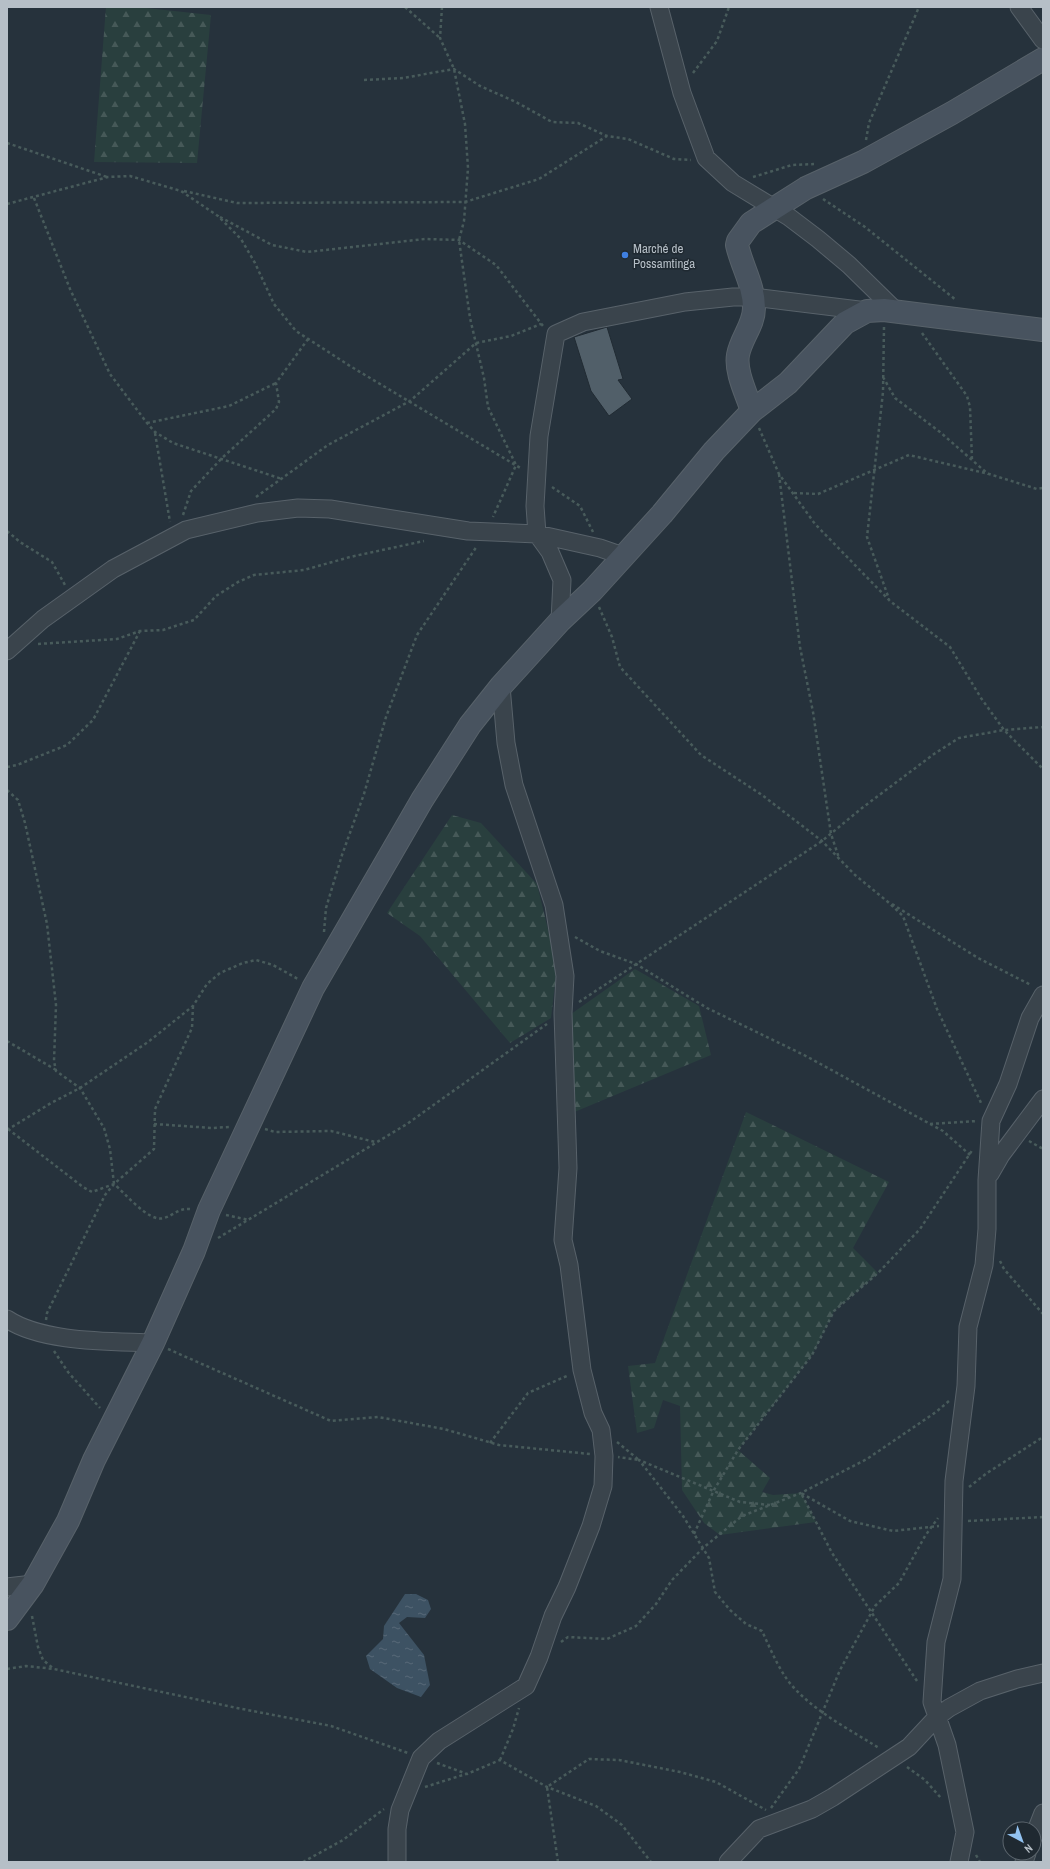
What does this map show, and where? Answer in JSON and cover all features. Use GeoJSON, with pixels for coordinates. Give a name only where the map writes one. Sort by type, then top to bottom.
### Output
{"type":"FeatureCollection","features":[{"type":"Feature","properties":{"kind":"street"},"geometry":{"type":"LineString","coordinates":[[659,7],[682,93],[706,158],[733,183],[774,208],[818,239],[849,265],[889,311]]}},
{"type":"Feature","properties":{"kind":"street"},"geometry":{"type":"LineString","coordinates":[[1019,7],[1043,40]]}},
{"type":"Feature","properties":{"kind":"street"},"geometry":{"type":"LineString","coordinates":[[752,412],[738,366],[738,355],[752,323],[754,309],[751,285],[739,252],[738,241],[751,224],[806,188],[863,162],[952,113],[1043,59]]}},
{"type":"Feature","properties":{"kind":"street"},"geometry":{"type":"LineString","coordinates":[[560,621],[562,580],[550,552],[537,534],[535,477],[538,436],[556,334],[583,322],[685,302],[753,297],[889,311],[1043,330]]}},
{"type":"Feature","properties":{"kind":"street"},"geometry":{"type":"LineString","coordinates":[[7,1619],[33,1584],[68,1521],[94,1460],[153,1343],[194,1251],[209,1210],[313,988],[422,800],[470,725],[501,686],[560,621],[592,591],[662,514],[714,451],[752,412],[788,383],[845,323],[889,311]]}},
{"type":"Feature","properties":{"kind":"street"},"geometry":{"type":"LineString","coordinates":[[11,648],[43,619],[113,569],[186,530],[202,524],[257,513],[298,508],[330,509],[486,532],[537,534],[600,548],[623,556]]}},
{"type":"Feature","properties":{"kind":"street"},"geometry":{"type":"LineString","coordinates":[[397,1862],[397,1829],[400,1810],[405,1794],[421,1758],[439,1741],[526,1686],[539,1657],[553,1616],[567,1587],[591,1526],[602,1486],[604,1456],[601,1430],[593,1413],[582,1370],[569,1265],[563,1240],[568,1168],[563,1013],[565,976],[554,904],[514,785],[506,743],[501,686]]}},
{"type":"Feature","properties":{"kind":"street"},"geometry":{"type":"LineString","coordinates":[[959,1862],[965,1832],[949,1752],[935,1709],[936,1642],[952,1579],[954,1499],[962,1408],[966,1386],[968,1327],[984,1258],[987,1229],[987,1180],[990,1122],[1008,1084],[1040,991]]}},
{"type":"Feature","properties":{"kind":"street"},"geometry":{"type":"LineString","coordinates":[[987,1180],[1001,1155],[1043,1099]]}},
{"type":"Feature","properties":{"kind":"street"},"geometry":{"type":"LineString","coordinates":[[7,1319],[26,1329],[43,1334],[90,1340],[153,1343]]}},
{"type":"Feature","properties":{"kind":"street"},"geometry":{"type":"LineString","coordinates":[[7,1587],[33,1584]]}},
{"type":"Feature","properties":{"kind":"street"},"geometry":{"type":"LineString","coordinates":[[728,1862],[759,1830],[812,1809],[909,1747],[935,1709],[980,1691],[1017,1679],[1043,1673]]}},
{"type":"Feature","properties":{"kind":"path"},"geometry":{"type":"LineString","coordinates":[[324,938],[326,908],[342,855],[364,794],[386,717],[417,635],[486,532],[516,465],[488,407],[470,318],[460,240],[464,221],[468,168],[465,124],[454,69],[440,38],[405,7]]}},
{"type":"Feature","properties":{"kind":"path"},"geometry":{"type":"LineString","coordinates":[[440,38],[442,7]]}},
{"type":"Feature","properties":{"kind":"path"},"geometry":{"type":"LineString","coordinates":[[682,93],[697,66],[717,41],[729,7]]}},
{"type":"Feature","properties":{"kind":"path"},"geometry":{"type":"LineString","coordinates":[[863,162],[869,123],[918,7]]}},
{"type":"Feature","properties":{"kind":"path"},"geometry":{"type":"LineString","coordinates":[[364,80],[403,78],[454,69],[480,86],[516,102],[552,122],[578,123],[607,136],[628,140],[674,159],[689,160],[706,158]]}},
{"type":"Feature","properties":{"kind":"path"},"geometry":{"type":"LineString","coordinates":[[7,204],[108,177],[130,176],[181,191],[237,203],[465,202],[539,179],[607,136]]}},
{"type":"Feature","properties":{"kind":"path"},"geometry":{"type":"LineString","coordinates":[[7,143],[108,177]]}},
{"type":"Feature","properties":{"kind":"path"},"geometry":{"type":"LineString","coordinates":[[733,183],[792,165],[816,164]]}},
{"type":"Feature","properties":{"kind":"path"},"geometry":{"type":"LineString","coordinates":[[806,188],[865,227],[962,305]]}},
{"type":"Feature","properties":{"kind":"path"},"geometry":{"type":"LineString","coordinates":[[181,191],[218,216],[272,245],[307,252],[425,239],[460,240],[496,265],[541,324],[556,334]]}},
{"type":"Feature","properties":{"kind":"path"},"geometry":{"type":"LineString","coordinates":[[34,198],[70,290],[110,374],[147,423],[155,432],[173,443],[282,479]]}},
{"type":"Feature","properties":{"kind":"path"},"geometry":{"type":"LineString","coordinates":[[218,216],[241,239],[255,263],[274,304],[296,331],[350,366],[410,400],[580,506],[600,548]]}},
{"type":"Feature","properties":{"kind":"path"},"geometry":{"type":"LineString","coordinates":[[889,311],[883,392],[866,537],[890,601]]}},
{"type":"Feature","properties":{"kind":"path"},"geometry":{"type":"LineString","coordinates":[[889,311],[934,350],[967,396],[970,407],[972,460]]}},
{"type":"Feature","properties":{"kind":"path"},"geometry":{"type":"LineString","coordinates":[[250,502],[328,445],[410,400],[476,343],[511,336],[541,324]]}},
{"type":"Feature","properties":{"kind":"path"},"geometry":{"type":"LineString","coordinates":[[147,423],[229,406],[276,383],[308,339]]}},
{"type":"Feature","properties":{"kind":"path"},"geometry":{"type":"LineString","coordinates":[[883,376],[895,398],[940,432],[989,474]]}},
{"type":"Feature","properties":{"kind":"path"},"geometry":{"type":"LineString","coordinates":[[173,537],[188,505],[191,491],[222,458],[276,409],[279,402],[276,383]]}},
{"type":"Feature","properties":{"kind":"path"},"geometry":{"type":"LineString","coordinates":[[752,412],[779,474],[815,524],[890,601],[950,647],[981,698],[1004,730],[1043,769]]}},
{"type":"Feature","properties":{"kind":"path"},"geometry":{"type":"LineString","coordinates":[[155,432],[173,537]]}},
{"type":"Feature","properties":{"kind":"path"},"geometry":{"type":"LineString","coordinates":[[793,493],[818,494],[909,455],[989,474],[1037,489],[1043,488]]}},
{"type":"Feature","properties":{"kind":"path"},"geometry":{"type":"LineString","coordinates":[[779,474],[800,647],[813,712],[831,834],[839,858]]}},
{"type":"Feature","properties":{"kind":"path"},"geometry":{"type":"LineString","coordinates":[[7,531],[20,542],[52,562],[72,597]]}},
{"type":"Feature","properties":{"kind":"path"},"geometry":{"type":"LineString","coordinates":[[11,648],[117,639],[140,631],[163,630],[194,620],[216,596],[238,582],[254,575],[304,570],[350,557],[431,539]]}},
{"type":"Feature","properties":{"kind":"path"},"geometry":{"type":"LineString","coordinates":[[592,591],[612,637],[620,667],[701,755],[762,795],[822,841],[855,875],[903,916],[937,1009],[990,1122]]}},
{"type":"Feature","properties":{"kind":"path"},"geometry":{"type":"LineString","coordinates":[[7,767],[17,765],[67,745],[93,720],[140,631]]}},
{"type":"Feature","properties":{"kind":"path"},"geometry":{"type":"LineString","coordinates":[[194,1251],[249,1221],[300,1187],[407,1124],[563,1013],[822,841],[904,776],[959,738],[1004,730],[1043,727]]}},
{"type":"Feature","properties":{"kind":"path"},"geometry":{"type":"LineString","coordinates":[[7,790],[18,800],[25,823],[47,924],[56,1005],[54,1061],[56,1071]]}},
{"type":"Feature","properties":{"kind":"path"},"geometry":{"type":"LineString","coordinates":[[888,902],[978,958],[1040,991]]}},
{"type":"Feature","properties":{"kind":"path"},"geometry":{"type":"LineString","coordinates":[[558,926],[600,951],[636,964],[707,1008],[804,1055],[943,1131],[970,1154],[987,1180]]}},
{"type":"Feature","properties":{"kind":"path"},"geometry":{"type":"LineString","coordinates":[[114,1184],[92,1192],[82,1188],[8,1130],[51,1103],[80,1088],[148,1042],[193,1006],[207,984],[220,973],[243,963],[256,960],[273,965],[313,988]]}},
{"type":"Feature","properties":{"kind":"path"},"geometry":{"type":"LineString","coordinates":[[114,1423],[68,1372],[43,1334],[47,1313],[105,1195],[114,1184],[154,1149],[155,1108],[192,1028],[193,1006]]}},
{"type":"Feature","properties":{"kind":"path"},"geometry":{"type":"LineString","coordinates":[[7,1040],[80,1088],[104,1128],[110,1149],[114,1184],[147,1216],[162,1219],[183,1208],[209,1210],[249,1221]]}},
{"type":"Feature","properties":{"kind":"path"},"geometry":{"type":"LineString","coordinates":[[694,1534],[714,1490],[738,1450],[812,1355],[834,1311],[878,1273],[920,1229],[974,1148]]}},
{"type":"Feature","properties":{"kind":"path"},"geometry":{"type":"LineString","coordinates":[[998,1256],[1004,1269],[1043,1314]]}},
{"type":"Feature","properties":{"kind":"path"},"geometry":{"type":"LineString","coordinates":[[153,1343],[331,1421],[378,1417],[444,1429],[499,1445],[639,1460],[740,1502],[770,1505]]}},
{"type":"Feature","properties":{"kind":"path"},"geometry":{"type":"LineString","coordinates":[[490,1443],[528,1392],[582,1370]]}},
{"type":"Feature","properties":{"kind":"path"},"geometry":{"type":"LineString","coordinates":[[539,1657],[568,1637],[607,1639],[636,1626],[656,1604],[672,1580],[703,1548],[742,1516],[801,1492],[867,1459],[936,1412],[966,1386]]}},
{"type":"Feature","properties":{"kind":"path"},"geometry":{"type":"LineString","coordinates":[[601,1430],[639,1460],[683,1516],[709,1558],[715,1592],[730,1610],[746,1624],[762,1631],[780,1669],[798,1692],[823,1712],[893,1757],[925,1780],[943,1800]]}},
{"type":"Feature","properties":{"kind":"path"},"geometry":{"type":"LineString","coordinates":[[547,1787],[590,1759],[620,1760],[680,1772],[716,1782],[768,1812],[800,1769],[840,1670],[875,1606],[899,1583],[930,1528],[954,1499],[987,1473],[1043,1437]]}},
{"type":"Feature","properties":{"kind":"path"},"geometry":{"type":"LineString","coordinates":[[801,1492],[850,1521],[893,1531],[930,1528],[954,1522],[1043,1517]]}},
{"type":"Feature","properties":{"kind":"path"},"geometry":{"type":"LineString","coordinates":[[801,1492],[832,1554],[872,1612],[935,1709]]}},
{"type":"Feature","properties":{"kind":"path"},"geometry":{"type":"LineString","coordinates":[[32,1612],[38,1647],[43,1660],[54,1669]]}},
{"type":"Feature","properties":{"kind":"path"},"geometry":{"type":"LineString","coordinates":[[7,1669],[26,1666],[54,1669],[330,1726],[467,1774]]}},
{"type":"Feature","properties":{"kind":"path"},"geometry":{"type":"LineString","coordinates":[[303,1862],[343,1840],[405,1794],[467,1774],[500,1760],[513,1729],[526,1686]]}},
{"type":"Feature","properties":{"kind":"path"},"geometry":{"type":"LineString","coordinates":[[500,1760],[547,1787],[596,1806],[622,1825],[651,1862]]}},
{"type":"Feature","properties":{"kind":"path"},"geometry":{"type":"LineString","coordinates":[[547,1787],[558,1862]]}},
{"type":"Feature","properties":{"kind":"path"},"geometry":{"type":"LineString","coordinates":[[965,1832],[980,1862]]}},
{"type":"Feature","properties":{"kind":"green space"},"geometry":{"type":"Polygon","coordinates":[[[106,7],[137,7],[211,15],[197,163],[94,162],[106,7]]]}},
{"type":"Feature","properties":{"kind":"green space"},"geometry":{"type":"Polygon","coordinates":[[[452,815],[481,823],[537,884],[557,967],[551,1018],[510,1043],[420,936],[387,913],[452,815]]]}},
{"type":"Feature","properties":{"kind":"green space"},"geometry":{"type":"Polygon","coordinates":[[[635,969],[699,1006],[711,1055],[560,1118],[564,1019],[635,969]]]}},
{"type":"Feature","properties":{"kind":"green space"},"geometry":{"type":"Polygon","coordinates":[[[746,1112],[889,1182],[853,1248],[878,1273],[834,1311],[812,1355],[738,1450],[770,1478],[762,1492],[773,1495],[801,1493],[816,1522],[720,1535],[704,1523],[682,1490],[680,1406],[663,1400],[654,1428],[637,1433],[628,1366],[655,1363],[746,1112]]]}},
{"type":"Feature","properties":{"kind":"water"},"geometry":{"type":"Polygon","coordinates":[[[405,1594],[416,1594],[428,1600],[431,1609],[425,1618],[407,1617],[399,1623],[424,1655],[430,1685],[421,1697],[397,1688],[370,1669],[366,1656],[383,1639],[384,1626],[405,1594]]]}},
{"type":"Feature","properties":{"kind":"building"},"geometry":{"type":"Polygon","coordinates":[[[607,327],[623,379],[618,380],[632,399],[609,416],[591,391],[574,337],[607,327]]]}},
{"type":"Feature","properties":{"kind":"place","name":"Marché de Possamtinga"},"geometry":{"type":"Point","coordinates":[625,255]}}]}
